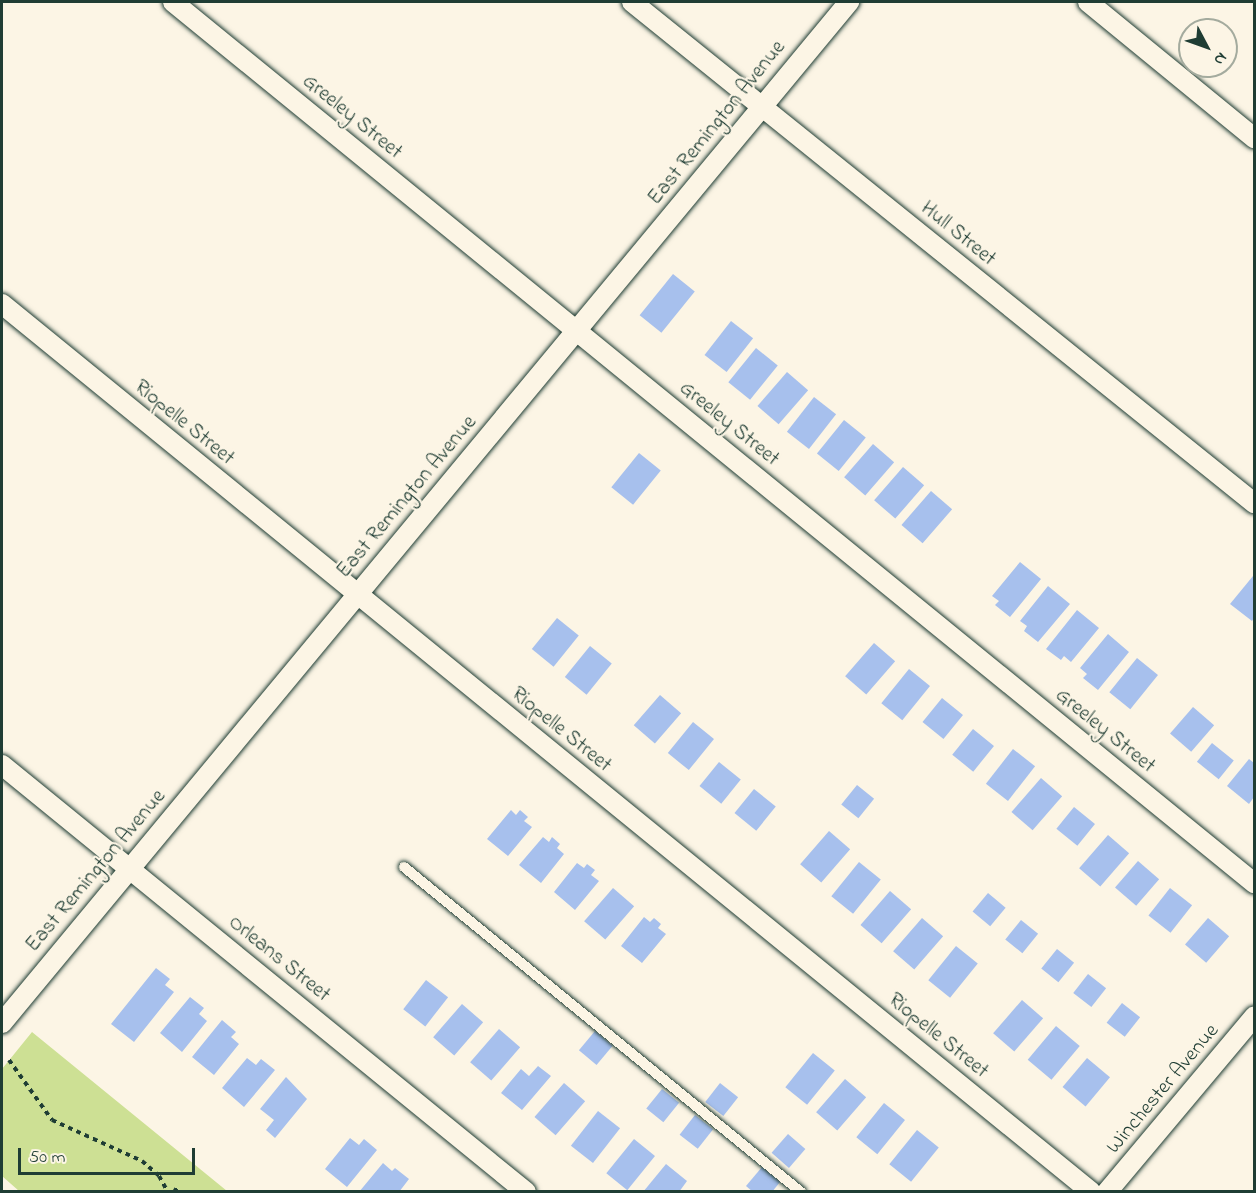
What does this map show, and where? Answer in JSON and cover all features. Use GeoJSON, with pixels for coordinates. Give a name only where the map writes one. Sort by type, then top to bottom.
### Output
{"type":"FeatureCollection","features":[{"type":"Feature","properties":{"kind":"street","name":"Greeley Street"},"geometry":{"type":"LineString","coordinates":[[172,2],[1254,883]]}},
{"type":"Feature","properties":{"kind":"street","name":"Hull Street"},"geometry":{"type":"LineString","coordinates":[[632,2],[1254,503]]}},
{"type":"Feature","properties":{"kind":"street","name":"East Remington Avenue"},"geometry":{"type":"LineString","coordinates":[[4,1014],[130,868],[849,2]]}},
{"type":"Feature","properties":{"kind":"street"},"geometry":{"type":"LineString","coordinates":[[1088,2],[1254,138]]}},
{"type":"Feature","properties":{"kind":"street","name":"Riopelle Street"},"geometry":{"type":"LineString","coordinates":[[2,304],[1091,1191]]}},
{"type":"Feature","properties":{"kind":"street","name":"Orleans Street"},"geometry":{"type":"LineString","coordinates":[[2,765],[526,1191]]}},
{"type":"Feature","properties":{"kind":"street","name":"Winchester Avenue"},"geometry":{"type":"LineString","coordinates":[[1107,1191],[1254,1017]]}},
{"type":"Feature","properties":{"kind":"lane"},"geometry":{"type":"LineString","coordinates":[[404,867],[801,1191]]}},
{"type":"Feature","properties":{"kind":"path"},"geometry":{"type":"LineString","coordinates":[[9,1060],[52,1120],[142,1161],[159,1176],[168,1191]]}},
{"type":"Feature","properties":{"kind":"path"},"geometry":{"type":"LineString","coordinates":[[174,1191],[178,1186]]}},
{"type":"Feature","properties":{"kind":"green space"},"geometry":{"type":"Polygon","coordinates":[[[32,1032],[227,1191],[19,1191],[2,1176],[2,1069],[32,1032]]]}},
{"type":"Feature","properties":{"kind":"building"},"geometry":{"type":"Polygon","coordinates":[[[673,274],[695,292],[661,333],[640,315],[673,274]]]}},
{"type":"Feature","properties":{"kind":"building"},"geometry":{"type":"Polygon","coordinates":[[[731,321],[753,338],[727,372],[705,355],[731,321]]]}},
{"type":"Feature","properties":{"kind":"building"},"geometry":{"type":"Polygon","coordinates":[[[756,348],[778,366],[750,400],[728,382],[756,348]]]}},
{"type":"Feature","properties":{"kind":"building"},"geometry":{"type":"Polygon","coordinates":[[[787,372],[808,390],[779,424],[757,406],[787,372]]]}},
{"type":"Feature","properties":{"kind":"building"},"geometry":{"type":"Polygon","coordinates":[[[814,397],[836,414],[809,449],[787,432],[814,397]]]}},
{"type":"Feature","properties":{"kind":"building"},"geometry":{"type":"Polygon","coordinates":[[[844,420],[866,438],[839,471],[817,453],[844,420]]]}},
{"type":"Feature","properties":{"kind":"building"},"geometry":{"type":"Polygon","coordinates":[[[873,444],[894,462],[865,496],[844,477],[873,444]]]}},
{"type":"Feature","properties":{"kind":"building"},"geometry":{"type":"Polygon","coordinates":[[[639,453],[661,471],[633,505],[611,487],[639,453]]]}},
{"type":"Feature","properties":{"kind":"building"},"geometry":{"type":"Polygon","coordinates":[[[903,467],[924,485],[895,519],[874,500],[903,467]]]}},
{"type":"Feature","properties":{"kind":"building"},"geometry":{"type":"Polygon","coordinates":[[[931,491],[952,509],[923,543],[901,525],[931,491]]]}},
{"type":"Feature","properties":{"kind":"building"},"geometry":{"type":"Polygon","coordinates":[[[1020,562],[1041,579],[1010,617],[995,605],[999,601],[992,596],[1020,562]]]}},
{"type":"Feature","properties":{"kind":"building"},"geometry":{"type":"Polygon","coordinates":[[[1253,576],[1254,618],[1252,621],[1230,604],[1253,576]]]}},
{"type":"Feature","properties":{"kind":"building"},"geometry":{"type":"Polygon","coordinates":[[[1048,586],[1070,604],[1038,642],[1024,631],[1027,626],[1020,621],[1048,586]]]}},
{"type":"Feature","properties":{"kind":"building"},"geometry":{"type":"Polygon","coordinates":[[[1077,610],[1099,628],[1071,662],[1064,656],[1061,660],[1046,649],[1077,610]]]}},
{"type":"Feature","properties":{"kind":"building"},"geometry":{"type":"Polygon","coordinates":[[[557,618],[579,636],[554,667],[532,649],[557,618]]]}},
{"type":"Feature","properties":{"kind":"building"},"geometry":{"type":"Polygon","coordinates":[[[1108,634],[1129,652],[1098,690],[1083,678],[1087,674],[1080,668],[1108,634]]]}},
{"type":"Feature","properties":{"kind":"building"},"geometry":{"type":"Polygon","coordinates":[[[874,643],[895,661],[866,695],[845,676],[874,643]]]}},
{"type":"Feature","properties":{"kind":"building"},"geometry":{"type":"Polygon","coordinates":[[[590,646],[612,664],[587,695],[565,677],[590,646]]]}},
{"type":"Feature","properties":{"kind":"building"},"geometry":{"type":"Polygon","coordinates":[[[1137,658],[1158,675],[1130,709],[1109,692],[1137,658]]]}},
{"type":"Feature","properties":{"kind":"building"},"geometry":{"type":"Polygon","coordinates":[[[909,669],[930,686],[902,720],[881,703],[909,669]]]}},
{"type":"Feature","properties":{"kind":"building"},"geometry":{"type":"Polygon","coordinates":[[[660,695],[681,713],[655,744],[634,725],[660,695]]]}},
{"type":"Feature","properties":{"kind":"building"},"geometry":{"type":"Polygon","coordinates":[[[942,698],[963,715],[943,739],[922,722],[942,698]]]}},
{"type":"Feature","properties":{"kind":"building"},"geometry":{"type":"Polygon","coordinates":[[[1193,707],[1214,725],[1191,752],[1170,733],[1193,707]]]}},
{"type":"Feature","properties":{"kind":"building"},"geometry":{"type":"Polygon","coordinates":[[[693,722],[714,739],[689,770],[668,753],[693,722]]]}},
{"type":"Feature","properties":{"kind":"building"},"geometry":{"type":"Polygon","coordinates":[[[973,729],[994,746],[973,772],[952,755],[973,729]]]}},
{"type":"Feature","properties":{"kind":"building"},"geometry":{"type":"Polygon","coordinates":[[[1212,743],[1234,761],[1219,779],[1197,762],[1212,743]]]}},
{"type":"Feature","properties":{"kind":"building"},"geometry":{"type":"Polygon","coordinates":[[[1013,749],[1035,766],[1008,801],[986,784],[1013,749]]]}},
{"type":"Feature","properties":{"kind":"building"},"geometry":{"type":"Polygon","coordinates":[[[1249,759],[1254,763],[1254,797],[1249,804],[1227,786],[1249,759]]]}},
{"type":"Feature","properties":{"kind":"building"},"geometry":{"type":"Polygon","coordinates":[[[719,762],[741,780],[721,804],[699,786],[719,762]]]}},
{"type":"Feature","properties":{"kind":"building"},"geometry":{"type":"Polygon","coordinates":[[[1041,778],[1062,796],[1033,830],[1011,812],[1041,778]]]}},
{"type":"Feature","properties":{"kind":"building"},"geometry":{"type":"Polygon","coordinates":[[[857,785],[874,799],[858,818],[841,804],[857,785]]]}},
{"type":"Feature","properties":{"kind":"building"},"geometry":{"type":"Polygon","coordinates":[[[754,789],[776,807],[756,831],[734,813],[754,789]]]}},
{"type":"Feature","properties":{"kind":"building"},"geometry":{"type":"Polygon","coordinates":[[[1074,807],[1095,824],[1077,846],[1056,829],[1074,807]]]}},
{"type":"Feature","properties":{"kind":"building"},"geometry":{"type":"Polygon","coordinates":[[[511,810],[516,815],[520,810],[528,817],[524,821],[532,827],[508,856],[487,839],[511,810]]]}},
{"type":"Feature","properties":{"kind":"building"},"geometry":{"type":"Polygon","coordinates":[[[829,831],[850,849],[821,883],[800,864],[829,831]]]}},
{"type":"Feature","properties":{"kind":"building"},"geometry":{"type":"Polygon","coordinates":[[[1108,835],[1129,853],[1100,887],[1079,868],[1108,835]]]}},
{"type":"Feature","properties":{"kind":"building"},"geometry":{"type":"Polygon","coordinates":[[[543,837],[549,842],[552,837],[560,844],[557,848],[564,854],[541,883],[519,865],[543,837]]]}},
{"type":"Feature","properties":{"kind":"building"},"geometry":{"type":"Polygon","coordinates":[[[1138,861],[1159,879],[1136,906],[1115,887],[1138,861]]]}},
{"type":"Feature","properties":{"kind":"building"},"geometry":{"type":"Polygon","coordinates":[[[859,862],[881,880],[853,914],[831,896],[859,862]]]}},
{"type":"Feature","properties":{"kind":"building"},"geometry":{"type":"Polygon","coordinates":[[[577,863],[584,868],[587,864],[595,870],[591,875],[599,881],[575,910],[554,892],[577,863]]]}},
{"type":"Feature","properties":{"kind":"building"},"geometry":{"type":"Polygon","coordinates":[[[613,888],[634,906],[605,940],[584,921],[613,888]]]}},
{"type":"Feature","properties":{"kind":"building"},"geometry":{"type":"Polygon","coordinates":[[[1170,888],[1192,905],[1171,933],[1148,916],[1170,888]]]}},
{"type":"Feature","properties":{"kind":"building"},"geometry":{"type":"Polygon","coordinates":[[[890,891],[911,909],[882,943],[860,925],[890,891]]]}},
{"type":"Feature","properties":{"kind":"building"},"geometry":{"type":"Polygon","coordinates":[[[988,893],[1006,908],[990,926],[973,911],[988,893]]]}},
{"type":"Feature","properties":{"kind":"building"},"geometry":{"type":"Polygon","coordinates":[[[644,917],[650,922],[654,918],[661,924],[658,928],[666,934],[642,963],[621,946],[644,917]]]}},
{"type":"Feature","properties":{"kind":"building"},"geometry":{"type":"Polygon","coordinates":[[[922,918],[943,936],[914,970],[893,951],[922,918]]]}},
{"type":"Feature","properties":{"kind":"building"},"geometry":{"type":"Polygon","coordinates":[[[1208,918],[1229,936],[1206,963],[1185,944],[1208,918]]]}},
{"type":"Feature","properties":{"kind":"building"},"geometry":{"type":"Polygon","coordinates":[[[1021,920],[1038,934],[1022,953],[1005,939],[1021,920]]]}},
{"type":"Feature","properties":{"kind":"building"},"geometry":{"type":"Polygon","coordinates":[[[956,946],[978,964],[950,998],[928,980],[956,946]]]}},
{"type":"Feature","properties":{"kind":"building"},"geometry":{"type":"Polygon","coordinates":[[[1057,949],[1074,963],[1058,982],[1041,968],[1057,949]]]}},
{"type":"Feature","properties":{"kind":"building"},"geometry":{"type":"Polygon","coordinates":[[[156,968],[170,979],[165,985],[174,992],[134,1042],[111,1024],[156,968]]]}},
{"type":"Feature","properties":{"kind":"building"},"geometry":{"type":"Polygon","coordinates":[[[1088,974],[1106,988],[1091,1007],[1073,993],[1088,974]]]}},
{"type":"Feature","properties":{"kind":"building"},"geometry":{"type":"Polygon","coordinates":[[[426,980],[448,997],[425,1026],[403,1009],[426,980]]]}},
{"type":"Feature","properties":{"kind":"building"},"geometry":{"type":"Polygon","coordinates":[[[190,997],[204,1008],[199,1014],[207,1021],[182,1052],[160,1033],[190,997]]]}},
{"type":"Feature","properties":{"kind":"building"},"geometry":{"type":"Polygon","coordinates":[[[1022,1000],[1043,1018],[1014,1052],[993,1033],[1022,1000]]]}},
{"type":"Feature","properties":{"kind":"building"},"geometry":{"type":"Polygon","coordinates":[[[1122,1003],[1140,1017],[1125,1037],[1107,1023],[1122,1003]]]}},
{"type":"Feature","properties":{"kind":"building"},"geometry":{"type":"Polygon","coordinates":[[[462,1004],[483,1022],[454,1056],[433,1037],[462,1004]]]}},
{"type":"Feature","properties":{"kind":"building"},"geometry":{"type":"Polygon","coordinates":[[[222,1020],[236,1032],[231,1037],[239,1044],[214,1075],[192,1057],[222,1020]]]}},
{"type":"Feature","properties":{"kind":"building"},"geometry":{"type":"Polygon","coordinates":[[[1056,1026],[1080,1046],[1051,1080],[1028,1060],[1056,1026]]]}},
{"type":"Feature","properties":{"kind":"building"},"geometry":{"type":"Polygon","coordinates":[[[499,1029],[520,1047],[491,1081],[470,1062],[499,1029]]]}},
{"type":"Feature","properties":{"kind":"building"},"geometry":{"type":"Polygon","coordinates":[[[595,1031],[613,1046],[597,1065],[579,1050],[595,1031]]]}},
{"type":"Feature","properties":{"kind":"building"},"geometry":{"type":"Polygon","coordinates":[[[813,1053],[835,1071],[807,1105],[785,1087],[813,1053]]]}},
{"type":"Feature","properties":{"kind":"building"},"geometry":{"type":"Polygon","coordinates":[[[247,1058],[256,1065],[261,1059],[275,1070],[244,1107],[222,1088],[247,1058]]]}},
{"type":"Feature","properties":{"kind":"building"},"geometry":{"type":"Polygon","coordinates":[[[1087,1058],[1110,1077],[1086,1106],[1063,1087],[1087,1058]]]}},
{"type":"Feature","properties":{"kind":"building"},"geometry":{"type":"Polygon","coordinates":[[[538,1066],[551,1076],[522,1110],[501,1093],[521,1069],[529,1076],[538,1066]]]}},
{"type":"Feature","properties":{"kind":"building"},"geometry":{"type":"Polygon","coordinates":[[[286,1077],[307,1099],[275,1138],[266,1130],[274,1120],[260,1109],[286,1077]]]}},
{"type":"Feature","properties":{"kind":"building"},"geometry":{"type":"Polygon","coordinates":[[[845,1079],[866,1097],[837,1131],[816,1112],[845,1079]]]}},
{"type":"Feature","properties":{"kind":"building"},"geometry":{"type":"Polygon","coordinates":[[[564,1083],[585,1101],[556,1135],[534,1117],[564,1083]]]}},
{"type":"Feature","properties":{"kind":"building"},"geometry":{"type":"Polygon","coordinates":[[[720,1083],[738,1097],[723,1116],[705,1102],[720,1083]]]}},
{"type":"Feature","properties":{"kind":"building"},"geometry":{"type":"Polygon","coordinates":[[[662,1089],[679,1103],[663,1122],[646,1108],[662,1089]]]}},
{"type":"Feature","properties":{"kind":"building"},"geometry":{"type":"Polygon","coordinates":[[[884,1103],[905,1120],[877,1154],[856,1137],[884,1103]]]}},
{"type":"Feature","properties":{"kind":"building"},"geometry":{"type":"Polygon","coordinates":[[[598,1111],[620,1128],[593,1163],[571,1146],[598,1111]]]}},
{"type":"Feature","properties":{"kind":"building"},"geometry":{"type":"Polygon","coordinates":[[[695,1115],[713,1129],[698,1149],[680,1135],[695,1115]]]}},
{"type":"Feature","properties":{"kind":"building"},"geometry":{"type":"Polygon","coordinates":[[[917,1130],[939,1148],[911,1182],[889,1164],[917,1130]]]}},
{"type":"Feature","properties":{"kind":"building"},"geometry":{"type":"Polygon","coordinates":[[[788,1134],[805,1149],[789,1168],[772,1153],[788,1134]]]}},
{"type":"Feature","properties":{"kind":"building"},"geometry":{"type":"Polygon","coordinates":[[[350,1138],[359,1145],[364,1139],[377,1150],[347,1187],[325,1169],[350,1138]]]}},
{"type":"Feature","properties":{"kind":"building"},"geometry":{"type":"Polygon","coordinates":[[[634,1139],[655,1156],[627,1190],[606,1173],[634,1139]]]}},
{"type":"Feature","properties":{"kind":"building"},"geometry":{"type":"Polygon","coordinates":[[[383,1163],[392,1171],[395,1168],[409,1179],[399,1192],[359,1192],[383,1163]]]}},
{"type":"Feature","properties":{"kind":"building"},"geometry":{"type":"Polygon","coordinates":[[[666,1164],[687,1181],[679,1192],[643,1192],[666,1164]]]}},
{"type":"Feature","properties":{"kind":"building"},"geometry":{"type":"Polygon","coordinates":[[[762,1167],[780,1182],[772,1192],[753,1192],[746,1186],[762,1167]]]}}]}
